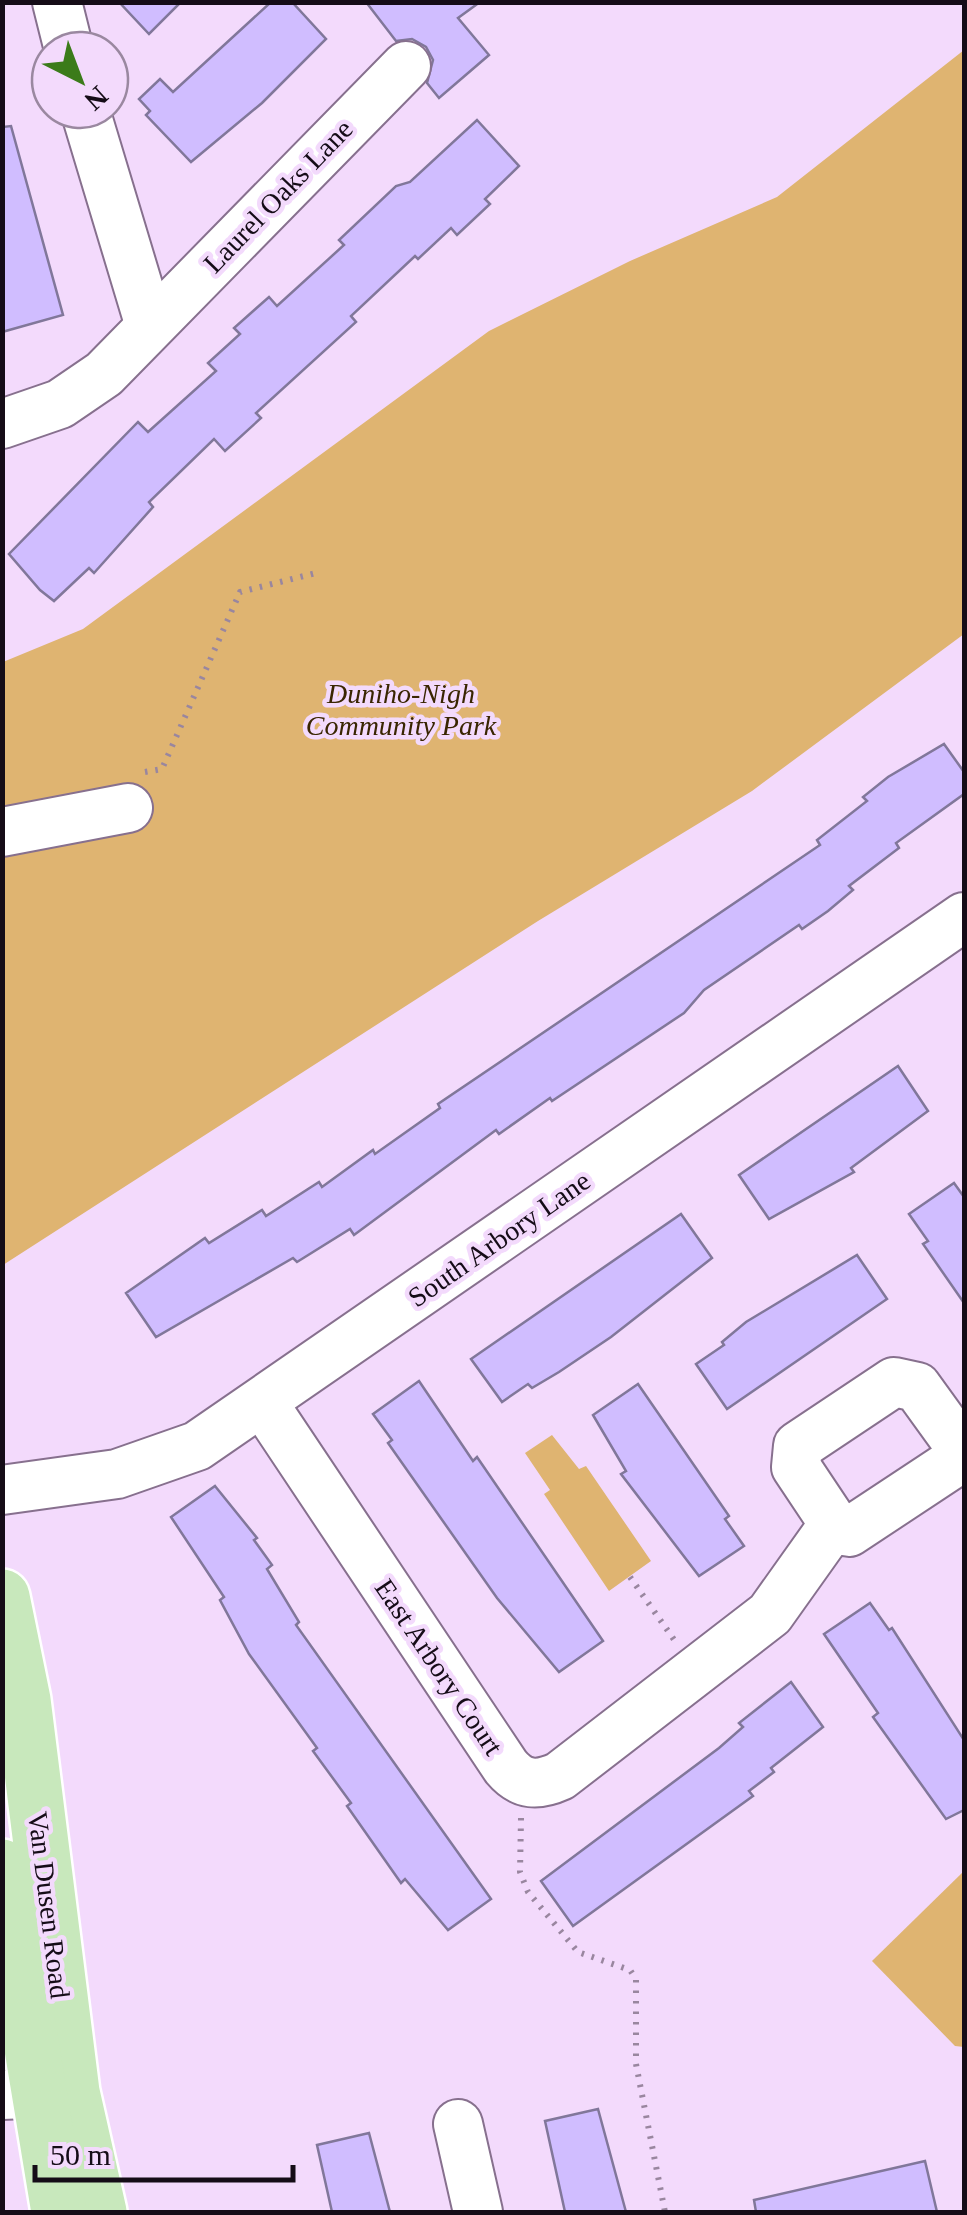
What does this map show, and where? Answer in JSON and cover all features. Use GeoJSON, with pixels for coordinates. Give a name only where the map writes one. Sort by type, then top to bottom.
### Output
{"type":"FeatureCollection","features":[{"type":"Feature","properties":{"kind":"main road","name":"Van Dusen Road"},"geometry":{"type":"LineString","coordinates":[[2,1597],[23,1700],[37,2093],[100,2212]]}},
{"type":"Feature","properties":{"kind":"main road","name":"Van Dusen Road"},"geometry":{"type":"LineString","coordinates":[[2,1867],[59,2212]]}},
{"type":"Feature","properties":{"kind":"street"},"geometry":{"type":"LineString","coordinates":[[56,2],[64,30]]}},
{"type":"Feature","properties":{"kind":"street","name":"Laurel Oaks Lane"},"geometry":{"type":"LineString","coordinates":[[2,424],[31,417],[78,394],[406,66]]}},
{"type":"Feature","properties":{"kind":"street"},"geometry":{"type":"LineString","coordinates":[[91,130],[150,326]]}},
{"type":"Feature","properties":{"kind":"street"},"geometry":{"type":"LineString","coordinates":[[2,832],[128,808]]}},
{"type":"Feature","properties":{"kind":"street","name":"South Arbory Lane"},"geometry":{"type":"LineString","coordinates":[[2,1490],[116,1474],[197,1446],[964,917]]}},
{"type":"Feature","properties":{"kind":"street","name":"East Arbory Court"},"geometry":{"type":"LineString","coordinates":[[263,1403],[506,1767],[524,1782],[536,1784],[560,1776],[697,1672],[784,1599],[834,1524]]}},
{"type":"Feature","properties":{"kind":"street"},"geometry":{"type":"LineString","coordinates":[[458,2124],[478,2212]]}},
{"type":"Feature","properties":{"kind":"path"},"geometry":{"type":"LineString","coordinates":[[128,808],[130,774],[162,769],[240,592],[320,572]]}},
{"type":"Feature","properties":{"kind":"path"},"geometry":{"type":"LineString","coordinates":[[630,1577],[697,1672]]}},
{"type":"Feature","properties":{"kind":"path"},"geometry":{"type":"LineString","coordinates":[[524,1782],[518,1849],[520,1872],[528,1892],[578,1952],[630,1970],[636,1980],[636,2064],[665,2212]]}},
{"type":"Feature","properties":{"kind":"green space","name":"Duniho-Nigh Community Park"},"geometry":{"type":"Polygon","coordinates":[[[964,50],[964,634],[752,791],[538,921],[3,1265],[3,662],[83,629],[489,331],[630,261],[777,197],[964,50]]]}},
{"type":"Feature","properties":{"kind":"green space"},"geometry":{"type":"Polygon","coordinates":[[[552,1435],[579,1469],[586,1466],[651,1561],[609,1591],[544,1494],[550,1490],[525,1453],[552,1435]]]}},
{"type":"Feature","properties":{"kind":"green space"},"geometry":{"type":"Polygon","coordinates":[[[964,1871],[964,2047],[955,2046],[872,1961],[964,1871]]]}},
{"type":"Feature","properties":{"kind":"building"},"geometry":{"type":"Polygon","coordinates":[[[119,2],[181,2],[149,34],[119,2]]]}},
{"type":"Feature","properties":{"kind":"building"},"geometry":{"type":"Polygon","coordinates":[[[271,2],[292,2],[326,39],[262,103],[191,162],[146,115],[150,111],[139,99],[160,79],[173,92],[271,2]]]}},
{"type":"Feature","properties":{"kind":"building"},"geometry":{"type":"Polygon","coordinates":[[[366,2],[480,2],[458,18],[489,55],[439,98],[427,83],[433,60],[426,47],[412,39],[396,41],[366,2]]]}},
{"type":"Feature","properties":{"kind":"building"},"geometry":{"type":"Polygon","coordinates":[[[477,120],[519,166],[485,199],[490,204],[457,235],[451,228],[418,259],[415,256],[351,316],[356,322],[256,413],[261,418],[225,451],[214,439],[149,502],[153,507],[94,573],[89,568],[54,601],[40,590],[9,554],[138,422],[148,432],[216,371],[208,363],[240,334],[234,328],[269,297],[277,306],[344,245],[339,240],[396,186],[410,182],[477,120]]]}},
{"type":"Feature","properties":{"kind":"building"},"geometry":{"type":"Polygon","coordinates":[[[11,126],[63,315],[2,332],[2,127],[11,126]]]}},
{"type":"Feature","properties":{"kind":"building"},"geometry":{"type":"Polygon","coordinates":[[[944,744],[964,772],[964,794],[896,843],[899,848],[849,886],[853,890],[828,911],[802,929],[799,925],[704,990],[684,1013],[552,1101],[550,1098],[499,1134],[496,1130],[354,1235],[350,1229],[297,1262],[293,1258],[156,1337],[126,1293],[205,1238],[209,1243],[262,1210],[266,1216],[319,1182],[322,1187],[373,1150],[375,1154],[440,1108],[438,1104],[820,845],[817,840],[867,801],[863,797],[888,777],[944,744]]]}},
{"type":"Feature","properties":{"kind":"building"},"geometry":{"type":"Polygon","coordinates":[[[898,1066],[928,1111],[851,1168],[854,1172],[769,1219],[739,1175],[898,1066]]]}},
{"type":"Feature","properties":{"kind":"building"},"geometry":{"type":"Polygon","coordinates":[[[954,1183],[964,1197],[964,1303],[923,1244],[928,1241],[909,1214],[954,1183]]]}},
{"type":"Feature","properties":{"kind":"building"},"geometry":{"type":"Polygon","coordinates":[[[681,1214],[712,1258],[611,1337],[559,1372],[532,1388],[528,1384],[502,1402],[471,1359],[681,1214]]]}},
{"type":"Feature","properties":{"kind":"building"},"geometry":{"type":"Polygon","coordinates":[[[857,1255],[887,1299],[727,1409],[696,1364],[724,1345],[722,1342],[746,1322],[857,1255]]]}},
{"type":"Feature","properties":{"kind":"building"},"geometry":{"type":"Polygon","coordinates":[[[419,1381],[473,1461],[477,1457],[603,1641],[559,1672],[497,1598],[388,1443],[392,1440],[373,1414],[419,1381]]]}},
{"type":"Feature","properties":{"kind":"building"},"geometry":{"type":"Polygon","coordinates":[[[638,1384],[729,1516],[725,1519],[744,1546],[699,1576],[621,1474],[626,1471],[593,1415],[638,1384]]]}},
{"type":"Feature","properties":{"kind":"building"},"geometry":{"type":"Polygon","coordinates":[[[215,1486],[257,1538],[254,1540],[272,1565],[267,1569],[299,1622],[296,1625],[491,1899],[448,1930],[405,1879],[401,1883],[347,1806],[351,1803],[313,1751],[317,1748],[249,1654],[220,1600],[224,1597],[171,1517],[215,1486]]]}},
{"type":"Feature","properties":{"kind":"building"},"geometry":{"type":"Polygon","coordinates":[[[870,1603],[889,1630],[892,1628],[964,1740],[964,1810],[946,1819],[873,1717],[878,1713],[824,1634],[870,1603]]]}},
{"type":"Feature","properties":{"kind":"building"},"geometry":{"type":"Polygon","coordinates":[[[791,1682],[823,1727],[771,1768],[774,1772],[749,1791],[753,1796],[573,1926],[541,1881],[719,1748],[743,1727],[739,1723],[791,1682]]]}},
{"type":"Feature","properties":{"kind":"building"},"geometry":{"type":"Polygon","coordinates":[[[598,2109],[626,2212],[565,2212],[545,2121],[598,2109]]]}},
{"type":"Feature","properties":{"kind":"building"},"geometry":{"type":"Polygon","coordinates":[[[369,2133],[390,2212],[332,2212],[317,2145],[369,2133]]]}},
{"type":"Feature","properties":{"kind":"building"},"geometry":{"type":"Polygon","coordinates":[[[925,2161],[937,2212],[756,2212],[754,2200],[925,2161]]]}}]}
